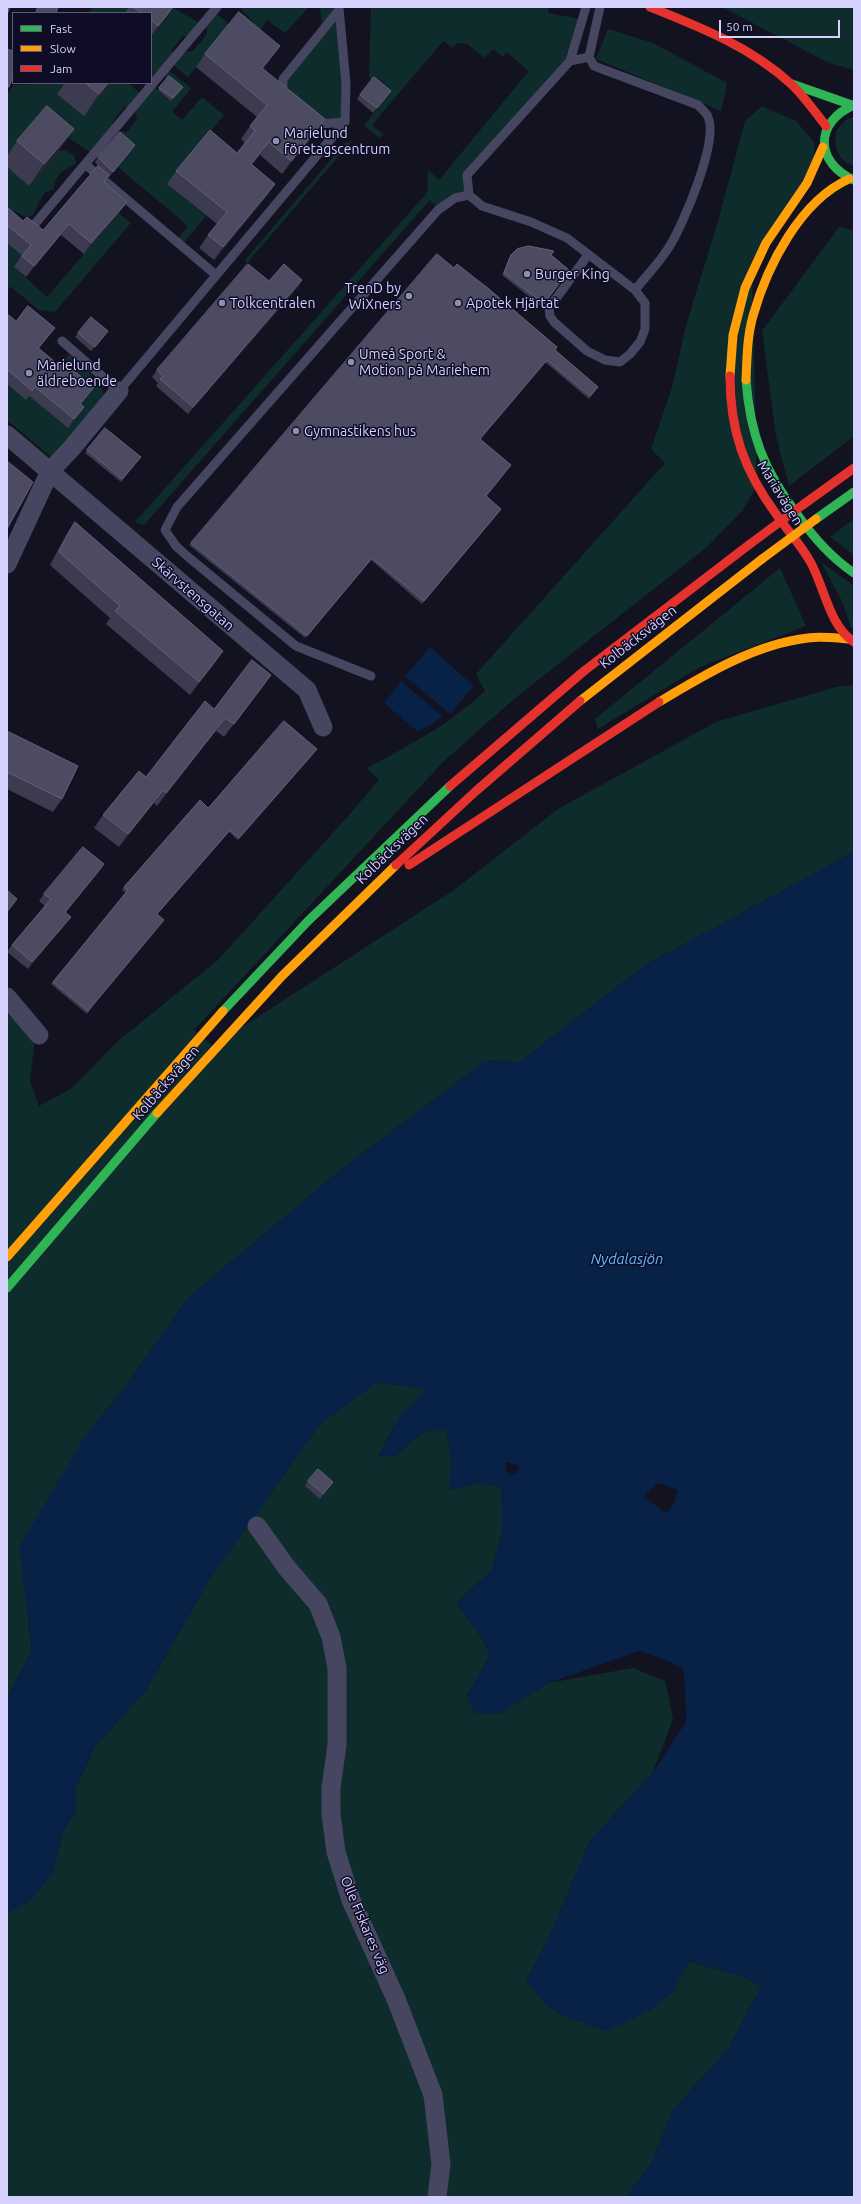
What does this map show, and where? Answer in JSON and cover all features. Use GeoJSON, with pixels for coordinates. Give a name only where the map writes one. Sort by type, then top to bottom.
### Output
{"type":"FeatureCollection","features":[{"type":"Feature","properties":{"kind":"main road"},"geometry":{"type":"LineString","coordinates":[[650,7],[706,29],[765,63],[792,84],[826,126],[833,116],[842,109],[853,105]]}},
{"type":"Feature","properties":{"kind":"main road"},"geometry":{"type":"LineString","coordinates":[[792,84],[853,105]]}},
{"type":"Feature","properties":{"kind":"main road","name":"Mariavägen"},"geometry":{"type":"LineString","coordinates":[[826,126],[823,147],[808,182],[766,243],[749,277],[733,332],[730,392],[733,414],[746,466],[757,486],[817,572],[836,619],[851,640]]}},
{"type":"Feature","properties":{"kind":"main road"},"geometry":{"type":"LineString","coordinates":[[823,147],[829,163],[838,172],[852,179]]}},
{"type":"Feature","properties":{"kind":"main road","name":"Mariavägen"},"geometry":{"type":"LineString","coordinates":[[852,179],[835,185],[821,195],[784,242],[774,260],[755,305],[748,336],[746,372],[751,418],[768,471],[780,493],[812,537],[831,556],[854,573]]}},
{"type":"Feature","properties":{"kind":"main road","name":"Kolbäcksvägen"},"geometry":{"type":"LineString","coordinates":[[7,1257],[136,1108],[253,978],[372,860],[439,797],[556,694],[625,639],[750,544],[854,468]]}},
{"type":"Feature","properties":{"kind":"main road","name":"Kolbäcksvägen"},"geometry":{"type":"LineString","coordinates":[[7,1288],[196,1069],[280,979],[447,816],[570,709],[762,559],[854,492]]}},
{"type":"Feature","properties":{"kind":"main road"},"geometry":{"type":"LineString","coordinates":[[374,886],[423,857],[647,709],[709,674],[773,646],[801,638],[820,637],[851,640]]}},
{"type":"Feature","properties":{"kind":"street"},"geometry":{"type":"LineString","coordinates":[[7,564],[50,471],[71,449],[119,391]]}},
{"type":"Feature","properties":{"kind":"street","name":"Skärvstensgatan"},"geometry":{"type":"LineString","coordinates":[[7,434],[307,690],[323,727]]}},
{"type":"Feature","properties":{"kind":"street"},"geometry":{"type":"LineString","coordinates":[[7,997],[27,1018],[39,1035]]}},
{"type":"Feature","properties":{"kind":"street","name":"Olle Fiskares väg"},"geometry":{"type":"LineString","coordinates":[[257,1526],[287,1568],[318,1604],[331,1637],[337,1668],[337,1745],[331,1788],[331,1814],[336,1852],[352,1900],[396,1999],[433,2095],[441,2164],[437,2197]]}},
{"type":"Feature","properties":{"kind":"lane"},"geometry":{"type":"LineString","coordinates":[[34,225],[86,165],[217,7]]}},
{"type":"Feature","properties":{"kind":"lane"},"geometry":{"type":"LineString","coordinates":[[586,7],[570,61],[468,175],[469,195],[482,206],[531,222],[567,238],[635,290],[645,303],[645,329],[640,342],[630,354],[620,362],[604,360],[587,351],[554,322],[550,316],[549,308],[588,255]]}},
{"type":"Feature","properties":{"kind":"lane"},"geometry":{"type":"LineString","coordinates":[[600,7],[589,57],[594,66],[698,106],[708,117],[709,131],[704,166],[694,194],[669,247],[635,290]]}},
{"type":"Feature","properties":{"kind":"lane"},"geometry":{"type":"LineString","coordinates":[[293,103],[283,90],[282,79],[339,8]]}},
{"type":"Feature","properties":{"kind":"lane"},"geometry":{"type":"LineString","coordinates":[[62,341],[119,391],[345,122],[346,84],[339,8]]}},
{"type":"Feature","properties":{"kind":"lane"},"geometry":{"type":"LineString","coordinates":[[570,61],[589,57]]}},
{"type":"Feature","properties":{"kind":"lane"},"geometry":{"type":"LineString","coordinates":[[307,113],[321,124],[345,122]]}},
{"type":"Feature","properties":{"kind":"lane"},"geometry":{"type":"LineString","coordinates":[[86,165],[216,275]]}},
{"type":"Feature","properties":{"kind":"lane"},"geometry":{"type":"LineString","coordinates":[[371,676],[296,646],[187,556],[176,546],[165,530],[177,507],[438,210],[455,198],[469,195]]}},
{"type":"Feature","properties":{"kind":"green space"},"geometry":{"type":"Polygon","coordinates":[[[93,7],[131,7],[127,12],[89,12],[93,7]]]}},
{"type":"Feature","properties":{"kind":"green space"},"geometry":{"type":"Polygon","coordinates":[[[242,7],[309,7],[285,33],[267,20],[260,30],[241,9],[242,7]]]}},
{"type":"Feature","properties":{"kind":"green space"},"geometry":{"type":"Polygon","coordinates":[[[320,7],[339,7],[345,122],[321,124],[289,99],[283,79],[323,30],[320,7]]]}},
{"type":"Feature","properties":{"kind":"green space"},"geometry":{"type":"Polygon","coordinates":[[[371,7],[549,7],[548,13],[581,19],[570,61],[468,175],[469,195],[438,210],[430,200],[144,525],[135,522],[426,194],[428,188],[427,176],[429,171],[439,180],[529,71],[506,52],[503,57],[493,49],[485,58],[467,44],[457,43],[453,48],[443,41],[372,125],[383,134],[379,138],[364,126],[387,96],[371,82],[369,74],[371,7]]]}},
{"type":"Feature","properties":{"kind":"green space"},"geometry":{"type":"Polygon","coordinates":[[[722,7],[854,7],[854,70],[829,63],[722,7]]]}},
{"type":"Feature","properties":{"kind":"green space"},"geometry":{"type":"Polygon","coordinates":[[[174,8],[202,25],[193,36],[183,36],[172,49],[173,59],[180,52],[193,51],[207,34],[206,20],[214,11],[230,25],[188,77],[171,63],[166,68],[191,88],[172,112],[182,120],[202,97],[224,115],[167,184],[206,216],[181,246],[176,241],[188,226],[118,167],[131,149],[113,133],[95,155],[67,137],[7,157],[7,96],[13,85],[67,84],[84,116],[110,84],[129,84],[143,96],[152,85],[171,101],[181,89],[162,74],[156,81],[152,79],[152,36],[174,8]],[[124,107],[112,123],[114,131],[127,132],[137,119],[134,107],[124,107]]]}},
{"type":"Feature","properties":{"kind":"green space"},"geometry":{"type":"Polygon","coordinates":[[[608,29],[653,43],[727,83],[721,111],[596,59],[608,29]]]}},
{"type":"Feature","properties":{"kind":"green space"},"geometry":{"type":"Polygon","coordinates":[[[762,106],[796,121],[814,142],[815,164],[752,271],[757,486],[742,511],[707,547],[514,699],[443,762],[194,1030],[213,1046],[454,890],[558,809],[716,722],[836,687],[854,685],[854,852],[644,966],[520,1062],[485,1061],[344,1167],[189,1297],[121,1392],[86,1435],[28,1621],[32,1650],[7,1698],[7,1010],[35,1039],[30,1081],[39,1106],[72,1088],[118,1041],[218,960],[379,780],[367,768],[443,724],[458,714],[485,691],[476,674],[665,463],[651,449],[672,387],[687,322],[717,225],[745,121],[762,106]]]}},
{"type":"Feature","properties":{"kind":"green space"},"geometry":{"type":"Polygon","coordinates":[[[854,117],[854,166],[846,162],[840,156],[835,141],[836,133],[840,126],[854,117]]]}},
{"type":"Feature","properties":{"kind":"green space"},"geometry":{"type":"Polygon","coordinates":[[[346,142],[351,142],[247,263],[245,260],[346,142]]]}},
{"type":"Feature","properties":{"kind":"green space"},"geometry":{"type":"Polygon","coordinates":[[[65,150],[74,155],[76,163],[64,170],[59,175],[54,189],[44,193],[33,215],[26,217],[7,208],[7,167],[29,186],[59,151],[65,150]]]}},
{"type":"Feature","properties":{"kind":"green space"},"geometry":{"type":"Polygon","coordinates":[[[119,213],[131,223],[55,312],[39,310],[11,287],[7,288],[7,219],[38,239],[14,267],[47,297],[119,213]]]}},
{"type":"Feature","properties":{"kind":"green space"},"geometry":{"type":"Polygon","coordinates":[[[839,227],[854,230],[854,436],[789,486],[776,436],[762,331],[839,227]]]}},
{"type":"Feature","properties":{"kind":"green space"},"geometry":{"type":"Polygon","coordinates":[[[69,354],[100,384],[103,396],[53,459],[7,420],[7,384],[26,399],[29,396],[68,428],[57,371],[69,354]]]}},
{"type":"Feature","properties":{"kind":"green space"},"geometry":{"type":"Polygon","coordinates":[[[854,519],[854,555],[830,537],[854,519]]]}},
{"type":"Feature","properties":{"kind":"green space"},"geometry":{"type":"Polygon","coordinates":[[[821,562],[854,586],[854,629],[851,627],[842,601],[821,562]]]}},
{"type":"Feature","properties":{"kind":"green space"},"geometry":{"type":"Polygon","coordinates":[[[780,568],[806,626],[700,667],[598,729],[595,719],[780,568]]]}},
{"type":"Feature","properties":{"kind":"green space"},"geometry":{"type":"Polygon","coordinates":[[[377,1382],[427,1389],[401,1415],[378,1456],[395,1456],[423,1432],[446,1429],[451,1460],[450,1490],[478,1483],[501,1487],[503,1527],[492,1570],[456,1603],[482,1638],[490,1655],[467,1696],[499,1714],[548,1683],[633,1668],[665,1681],[673,1719],[653,1772],[590,1841],[548,1940],[526,1981],[547,2006],[570,2018],[608,2031],[672,1993],[688,1961],[738,1975],[762,1985],[729,2048],[673,2110],[651,2164],[626,2197],[7,2197],[7,1913],[31,1900],[53,1872],[63,1832],[76,1810],[76,1787],[94,1748],[146,1690],[209,1580],[320,1424],[377,1382]]]}},
{"type":"Feature","properties":{"kind":"water"},"geometry":{"type":"Polygon","coordinates":[[[430,647],[474,686],[450,714],[405,676],[430,647]]]}},
{"type":"Feature","properties":{"kind":"water"},"geometry":{"type":"Polygon","coordinates":[[[401,681],[443,717],[418,732],[384,703],[401,681]]]}},
{"type":"Feature","properties":{"kind":"water","name":"Nydalasjön"},"geometry":{"type":"Polygon","coordinates":[[[854,852],[854,2197],[626,2197],[651,2164],[673,2110],[729,2048],[762,1985],[738,1975],[689,1961],[672,1993],[649,2011],[608,2031],[570,2018],[547,2006],[526,1981],[548,1940],[590,1841],[653,1772],[686,1722],[685,1681],[683,1669],[666,1660],[639,1651],[548,1683],[499,1714],[475,1714],[467,1696],[490,1655],[482,1638],[456,1603],[492,1570],[503,1527],[501,1487],[478,1483],[449,1490],[451,1460],[446,1429],[423,1432],[395,1456],[378,1457],[401,1415],[427,1389],[377,1382],[320,1424],[209,1580],[146,1690],[94,1748],[76,1787],[76,1810],[63,1832],[53,1872],[31,1900],[7,1913],[7,1698],[32,1650],[19,1547],[86,1435],[121,1392],[189,1297],[344,1167],[485,1061],[520,1062],[644,966],[854,852]],[[506,1462],[506,1470],[511,1476],[517,1472],[519,1466],[506,1462]],[[658,1483],[644,1496],[665,1513],[672,1506],[677,1490],[658,1483]]]}},
{"type":"Feature","properties":{"kind":"building"},"geometry":{"type":"Polygon","coordinates":[[[7,7],[10,7],[7,15],[7,7]]]}},
{"type":"Feature","properties":{"kind":"building"},"geometry":{"type":"Polygon","coordinates":[[[38,7],[58,7],[56,12],[36,12],[38,7]]]}},
{"type":"Feature","properties":{"kind":"building"},"geometry":{"type":"Polygon","coordinates":[[[134,7],[173,7],[158,26],[152,21],[152,12],[141,12],[134,7]]]}},
{"type":"Feature","properties":{"kind":"building","name":"Marielund företagscentrum"},"geometry":{"type":"Polygon","coordinates":[[[239,12],[280,46],[262,68],[325,119],[291,161],[269,142],[251,164],[275,184],[223,247],[208,235],[227,212],[176,171],[210,130],[237,153],[255,131],[250,126],[267,105],[205,54],[239,12]]]}},
{"type":"Feature","properties":{"kind":"building"},"geometry":{"type":"Polygon","coordinates":[[[7,49],[12,51],[12,79],[9,87],[7,87],[7,49]]]}},
{"type":"Feature","properties":{"kind":"building"},"geometry":{"type":"Polygon","coordinates":[[[169,76],[183,87],[173,98],[159,88],[169,76]]]}},
{"type":"Feature","properties":{"kind":"building"},"geometry":{"type":"Polygon","coordinates":[[[374,77],[391,91],[377,108],[360,95],[374,77]]]}},
{"type":"Feature","properties":{"kind":"building"},"geometry":{"type":"Polygon","coordinates":[[[87,84],[107,84],[99,94],[87,84]]]}},
{"type":"Feature","properties":{"kind":"building"},"geometry":{"type":"Polygon","coordinates":[[[47,106],[74,129],[44,164],[17,141],[47,106]]]}},
{"type":"Feature","properties":{"kind":"building"},"geometry":{"type":"Polygon","coordinates":[[[120,132],[135,145],[113,172],[98,157],[120,132]]]}},
{"type":"Feature","properties":{"kind":"building"},"geometry":{"type":"Polygon","coordinates":[[[98,166],[109,175],[104,182],[127,202],[91,243],[69,224],[34,266],[22,256],[31,245],[7,225],[7,207],[23,221],[27,217],[43,230],[98,166]]]}},
{"type":"Feature","properties":{"kind":"building"},"geometry":{"type":"Polygon","coordinates":[[[529,246],[554,251],[551,255],[569,270],[544,304],[504,273],[511,255],[517,249],[529,246]]]}},
{"type":"Feature","properties":{"kind":"building"},"geometry":{"type":"Polygon","coordinates":[[[437,254],[454,268],[457,264],[489,289],[557,347],[555,350],[598,387],[590,396],[547,360],[480,439],[511,465],[486,496],[501,509],[424,601],[372,558],[307,636],[191,543],[437,254]]]}},
{"type":"Feature","properties":{"kind":"building"},"geometry":{"type":"Polygon","coordinates":[[[248,264],[269,281],[284,264],[302,280],[193,407],[160,379],[163,376],[157,370],[248,264]]]}},
{"type":"Feature","properties":{"kind":"building","name":"Marielund äldreboende"},"geometry":{"type":"Polygon","coordinates":[[[28,306],[55,328],[38,348],[60,366],[63,362],[94,387],[80,404],[84,407],[74,419],[35,387],[32,391],[7,369],[7,314],[16,321],[28,306]]]}},
{"type":"Feature","properties":{"kind":"building"},"geometry":{"type":"Polygon","coordinates":[[[91,317],[108,331],[95,347],[78,333],[91,317]]]}},
{"type":"Feature","properties":{"kind":"building"},"geometry":{"type":"Polygon","coordinates":[[[105,428],[141,457],[122,479],[87,450],[105,428]]]}},
{"type":"Feature","properties":{"kind":"building"},"geometry":{"type":"Polygon","coordinates":[[[7,461],[33,482],[7,529],[7,461]]]}},
{"type":"Feature","properties":{"kind":"building"},"geometry":{"type":"Polygon","coordinates":[[[75,522],[223,651],[199,682],[115,611],[120,606],[59,552],[75,522]]]}},
{"type":"Feature","properties":{"kind":"building"},"geometry":{"type":"Polygon","coordinates":[[[252,660],[271,675],[234,724],[225,718],[166,793],[163,790],[128,834],[103,815],[139,771],[146,777],[205,701],[214,709],[252,660]]]}},
{"type":"Feature","properties":{"kind":"building"},"geometry":{"type":"Polygon","coordinates":[[[284,721],[317,749],[239,838],[230,830],[157,914],[164,920],[88,1011],[53,982],[128,890],[124,887],[200,800],[208,808],[284,721]]]}},
{"type":"Feature","properties":{"kind":"building"},"geometry":{"type":"Polygon","coordinates":[[[7,731],[78,766],[62,799],[7,772],[7,731]]]}},
{"type":"Feature","properties":{"kind":"building"},"geometry":{"type":"Polygon","coordinates":[[[83,847],[104,864],[65,912],[71,917],[32,962],[12,945],[51,899],[44,894],[83,847]]]}},
{"type":"Feature","properties":{"kind":"building"},"geometry":{"type":"Polygon","coordinates":[[[7,890],[17,899],[7,912],[7,890]]]}},
{"type":"Feature","properties":{"kind":"building"},"geometry":{"type":"Polygon","coordinates":[[[318,1469],[333,1482],[323,1494],[308,1481],[318,1469]]]}},
{"type":"Feature","properties":{"kind":"traffic: fast"},"geometry":{"type":"LineString","coordinates":[[792,84],[852,105]]}},
{"type":"Feature","properties":{"kind":"traffic: fast"},"geometry":{"type":"LineString","coordinates":[[854,105],[841,112],[832,122],[826,132],[824,142],[826,153],[832,164],[841,173],[854,180]]}},
{"type":"Feature","properties":{"kind":"traffic: fast"},"geometry":{"type":"LineString","coordinates":[[746,380],[751,418],[755,435],[767,467],[785,498],[816,539],[837,560],[854,573]]}},
{"type":"Feature","properties":{"kind":"traffic: fast"},"geometry":{"type":"LineString","coordinates":[[816,519],[854,492]]}},
{"type":"Feature","properties":{"kind":"traffic: fast"},"geometry":{"type":"LineString","coordinates":[[223,1011],[308,921],[450,786]]}},
{"type":"Feature","properties":{"kind":"traffic: fast"},"geometry":{"type":"LineString","coordinates":[[7,1288],[157,1113]]}},
{"type":"Feature","properties":{"kind":"traffic: slow"},"geometry":{"type":"LineString","coordinates":[[730,376],[733,335],[745,288],[766,243],[807,183],[823,147]]}},
{"type":"Feature","properties":{"kind":"traffic: slow"},"geometry":{"type":"LineString","coordinates":[[746,380],[751,324],[759,297],[777,256],[788,237],[815,203],[831,189],[849,179]]}},
{"type":"Feature","properties":{"kind":"traffic: slow"},"geometry":{"type":"LineString","coordinates":[[762,559],[816,519]]}},
{"type":"Feature","properties":{"kind":"traffic: slow"},"geometry":{"type":"LineString","coordinates":[[580,701],[762,559]]}},
{"type":"Feature","properties":{"kind":"traffic: slow"},"geometry":{"type":"LineString","coordinates":[[659,702],[712,671],[730,662],[769,647],[788,641],[813,637],[848,639]]}},
{"type":"Feature","properties":{"kind":"traffic: slow"},"geometry":{"type":"LineString","coordinates":[[157,1113],[282,976],[396,865]]}},
{"type":"Feature","properties":{"kind":"traffic: slow"},"geometry":{"type":"LineString","coordinates":[[7,1257],[223,1011]]}},
{"type":"Feature","properties":{"kind":"traffic: jam"},"geometry":{"type":"LineString","coordinates":[[650,7],[706,30],[759,59],[791,84],[826,126]]}},
{"type":"Feature","properties":{"kind":"traffic: jam"},"geometry":{"type":"LineString","coordinates":[[730,376],[736,432],[747,466],[765,498],[811,563],[828,606],[839,626],[854,642]]}},
{"type":"Feature","properties":{"kind":"traffic: jam"},"geometry":{"type":"LineString","coordinates":[[804,504],[854,468]]}},
{"type":"Feature","properties":{"kind":"traffic: jam"},"geometry":{"type":"LineString","coordinates":[[750,544],[804,504]]}},
{"type":"Feature","properties":{"kind":"traffic: jam"},"geometry":{"type":"LineString","coordinates":[[450,786],[584,671],[750,544]]}},
{"type":"Feature","properties":{"kind":"traffic: jam"},"geometry":{"type":"LineString","coordinates":[[396,865],[476,791],[580,701]]}},
{"type":"Feature","properties":{"kind":"traffic: jam"},"geometry":{"type":"LineString","coordinates":[[409,865],[659,702]]}},
{"type":"Feature","properties":{"kind":"place","name":"Marielund företagscentrum"},"geometry":{"type":"Point","coordinates":[276,141]}},
{"type":"Feature","properties":{"kind":"place","name":"Burger King"},"geometry":{"type":"Point","coordinates":[527,274]}},
{"type":"Feature","properties":{"kind":"place","name":"TrenD by WiXners"},"geometry":{"type":"Point","coordinates":[409,296]}},
{"type":"Feature","properties":{"kind":"place","name":"Tolkcentralen"},"geometry":{"type":"Point","coordinates":[222,303]}},
{"type":"Feature","properties":{"kind":"place","name":"Apotek Hjärtat"},"geometry":{"type":"Point","coordinates":[458,303]}},
{"type":"Feature","properties":{"kind":"place","name":"Umeå Sport & Motion på Mariehem"},"geometry":{"type":"Point","coordinates":[351,362]}},
{"type":"Feature","properties":{"kind":"place","name":"Marielund äldreboende"},"geometry":{"type":"Point","coordinates":[29,373]}},
{"type":"Feature","properties":{"kind":"place","name":"Gymnastikens hus"},"geometry":{"type":"Point","coordinates":[296,431]}}]}
